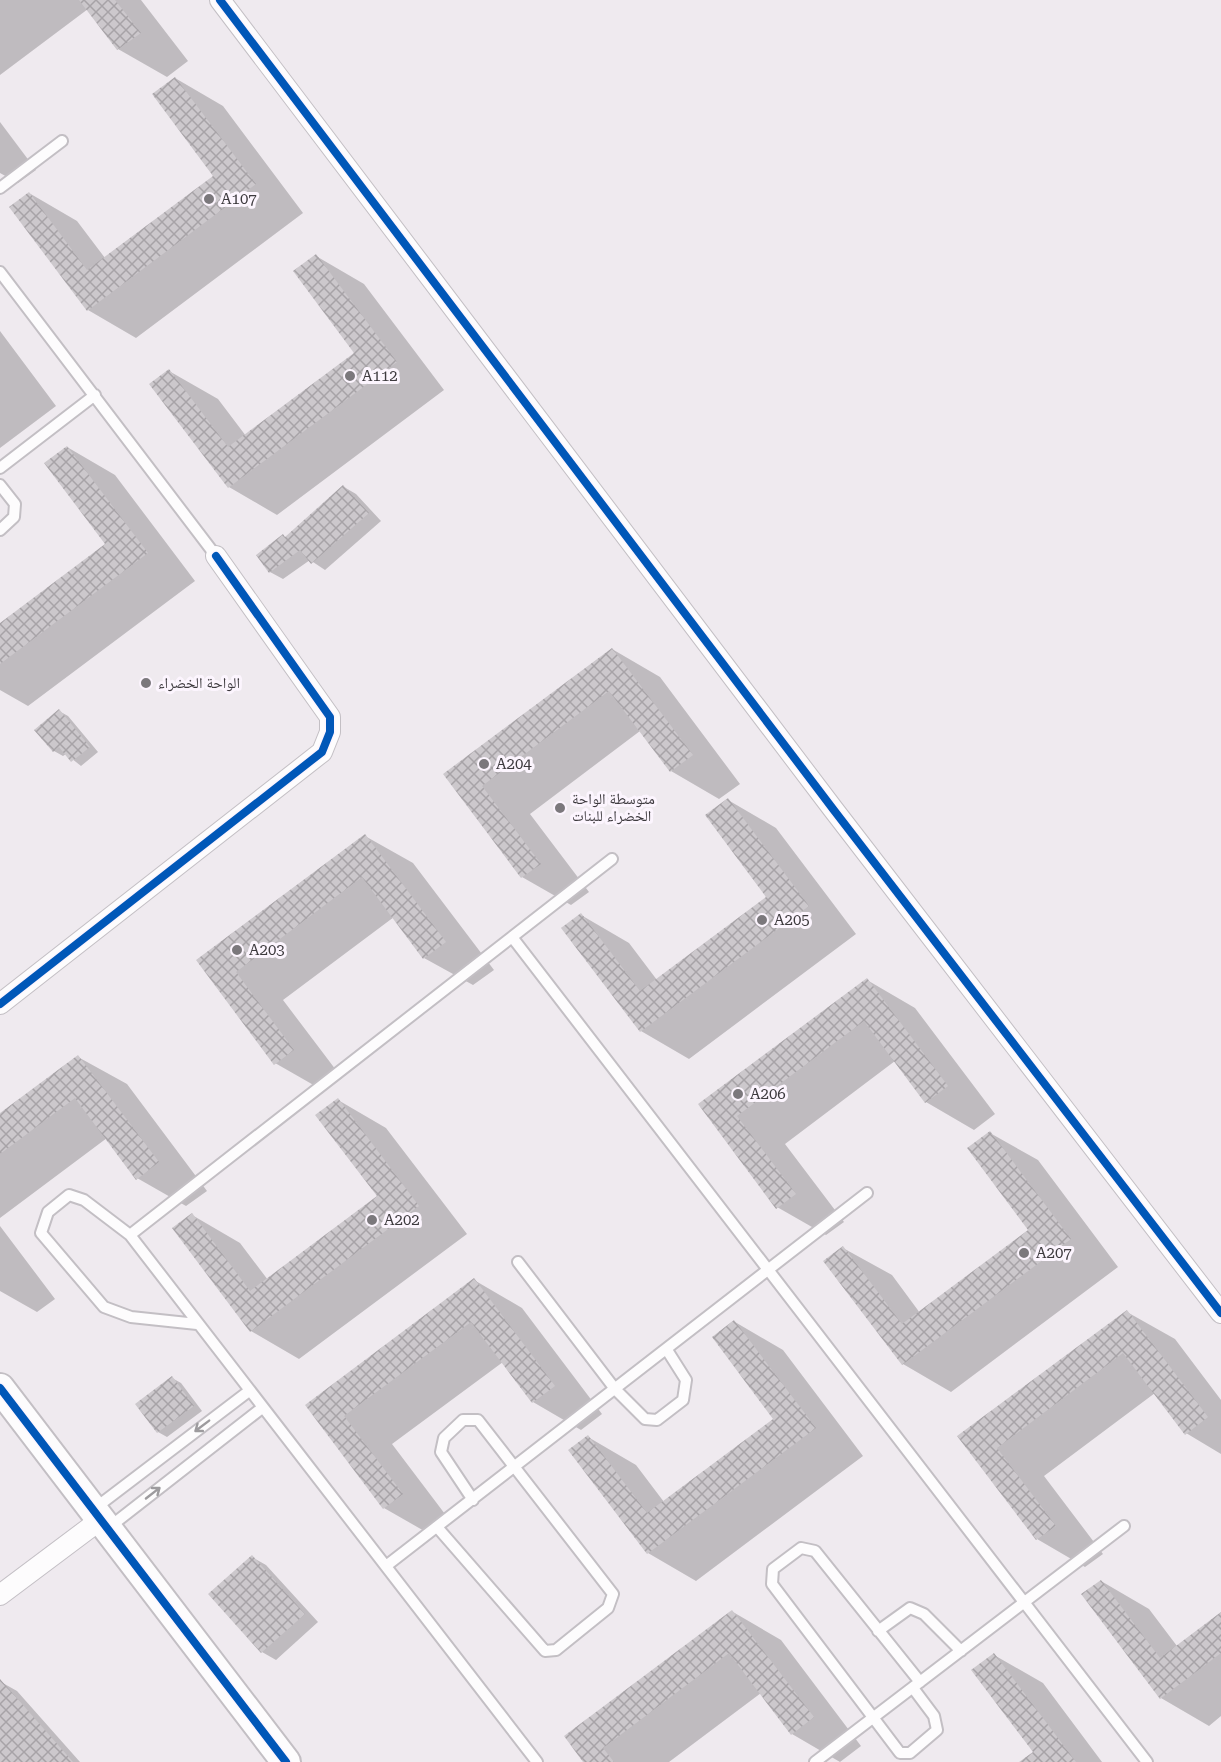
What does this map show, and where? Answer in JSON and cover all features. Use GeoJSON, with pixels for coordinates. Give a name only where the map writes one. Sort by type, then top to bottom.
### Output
{"type":"FeatureCollection","features":[{"type":"Feature","properties":{"kind":"street"},"geometry":{"type":"LineString","coordinates":[[220,0],[833,809],[1221,1313]]}},
{"type":"Feature","properties":{"kind":"street"},"geometry":{"type":"LineString","coordinates":[[0,1004],[322,752],[330,732],[330,717],[216,556]]}},
{"type":"Feature","properties":{"kind":"street"},"geometry":{"type":"LineString","coordinates":[[0,1388],[286,1762]]}},
{"type":"Feature","properties":{"kind":"street"},"geometry":{"type":"LineString","coordinates":[[0,1595],[100,1519]]}},
{"type":"Feature","properties":{"kind":"lane"},"geometry":{"type":"LineString","coordinates":[[0,188],[62,141]]}},
{"type":"Feature","properties":{"kind":"lane"},"geometry":{"type":"LineString","coordinates":[[0,272],[216,556]]}},
{"type":"Feature","properties":{"kind":"lane"},"geometry":{"type":"LineString","coordinates":[[0,468],[95,396]]}},
{"type":"Feature","properties":{"kind":"lane"},"geometry":{"type":"LineString","coordinates":[[0,485],[15,504],[14,517],[0,530]]}},
{"type":"Feature","properties":{"kind":"lane"},"geometry":{"type":"LineString","coordinates":[[130,1235],[612,859]]}},
{"type":"Feature","properties":{"kind":"lane"},"geometry":{"type":"LineString","coordinates":[[512,937],[1023,1604],[1147,1762]]}},
{"type":"Feature","properties":{"kind":"lane"},"geometry":{"type":"LineString","coordinates":[[386,1566],[867,1193]]}},
{"type":"Feature","properties":{"kind":"lane"},"geometry":{"type":"LineString","coordinates":[[197,1324],[131,1317],[104,1307],[41,1233],[48,1212],[69,1195],[84,1200],[130,1235],[537,1762]]}},
{"type":"Feature","properties":{"kind":"lane"},"geometry":{"type":"LineString","coordinates":[[518,1262],[615,1389],[645,1419],[657,1420],[683,1400],[686,1380],[667,1350]]}},
{"type":"Feature","properties":{"kind":"lane"},"geometry":{"type":"LineString","coordinates":[[100,1519],[249,1391]]}},
{"type":"Feature","properties":{"kind":"lane"},"geometry":{"type":"LineString","coordinates":[[100,1519],[262,1408]]}},
{"type":"Feature","properties":{"kind":"lane"},"geometry":{"type":"LineString","coordinates":[[437,1527],[545,1651],[556,1650],[609,1608],[613,1594],[478,1420],[463,1420],[444,1438],[441,1452],[473,1500]]}},
{"type":"Feature","properties":{"kind":"lane"},"geometry":{"type":"LineString","coordinates":[[815,1762],[1124,1526]]}},
{"type":"Feature","properties":{"kind":"lane"},"geometry":{"type":"LineString","coordinates":[[801,1548],[815,1551],[878,1631],[916,1685],[934,1716],[937,1730],[910,1753],[900,1754],[772,1584],[773,1569],[801,1548]]}},
{"type":"Feature","properties":{"kind":"lane"},"geometry":{"type":"LineString","coordinates":[[878,1631],[910,1608],[924,1614],[961,1651]]}},
{"type":"Feature","properties":{"kind":"building"},"geometry":{"type":"Polygon","coordinates":[[[79,0],[115,0],[141,33],[117,50],[79,0]]]}},
{"type":"Feature","properties":{"kind":"building","name":"A107"},"geometry":{"type":"Polygon","coordinates":[[[175,77],[256,184],[87,311],[9,207],[29,192],[87,270],[213,176],[152,94],[175,77]]]}},
{"type":"Feature","properties":{"kind":"building","name":"A112"},"geometry":{"type":"Polygon","coordinates":[[[316,254],[397,362],[228,488],[149,384],[169,369],[228,447],[354,353],[293,271],[316,254]]]}},
{"type":"Feature","properties":{"kind":"building"},"geometry":{"type":"Polygon","coordinates":[[[67,446],[148,553],[0,664],[0,623],[105,544],[44,463],[67,446]]]}},
{"type":"Feature","properties":{"kind":"building"},"geometry":{"type":"Polygon","coordinates":[[[343,485],[369,513],[311,564],[300,550],[269,573],[256,555],[283,534],[285,537],[343,485]]]}},
{"type":"Feature","properties":{"kind":"building","name":"A204"},"geometry":{"type":"Polygon","coordinates":[[[612,648],[693,755],[670,772],[609,691],[482,786],[541,864],[521,878],[443,774],[612,648]]]}},
{"type":"Feature","properties":{"kind":"building"},"geometry":{"type":"Polygon","coordinates":[[[59,709],[90,747],[71,762],[59,747],[53,752],[34,730],[59,709]]]}},
{"type":"Feature","properties":{"kind":"building","name":"A205"},"geometry":{"type":"Polygon","coordinates":[[[728,798],[809,906],[640,1032],[561,928],[581,913],[640,991],[766,897],[705,815],[728,798]]]}},
{"type":"Feature","properties":{"kind":"building","name":"A203"},"geometry":{"type":"Polygon","coordinates":[[[365,834],[446,942],[423,959],[362,877],[236,972],[294,1050],[274,1065],[196,960],[365,834]]]}},
{"type":"Feature","properties":{"kind":"building","name":"A206"},"geometry":{"type":"Polygon","coordinates":[[[867,978],[948,1086],[925,1103],[864,1021],[737,1116],[796,1194],[776,1209],[698,1104],[867,978]]]}},
{"type":"Feature","properties":{"kind":"building"},"geometry":{"type":"Polygon","coordinates":[[[78,1055],[159,1162],[136,1180],[75,1098],[0,1154],[0,1113],[78,1055]]]}},
{"type":"Feature","properties":{"kind":"building","name":"A202"},"geometry":{"type":"Polygon","coordinates":[[[338,1098],[419,1206],[250,1332],[172,1228],[192,1213],[250,1291],[377,1196],[315,1115],[338,1098]]]}},
{"type":"Feature","properties":{"kind":"building","name":"A207"},"geometry":{"type":"Polygon","coordinates":[[[990,1131],[1071,1239],[902,1365],[823,1261],[843,1246],[902,1324],[1028,1230],[967,1148],[990,1131]]]}},
{"type":"Feature","properties":{"kind":"building"},"geometry":{"type":"Polygon","coordinates":[[[474,1278],[555,1386],[532,1403],[471,1322],[344,1416],[403,1494],[383,1509],[305,1405],[474,1278]]]}},
{"type":"Feature","properties":{"kind":"building"},"geometry":{"type":"Polygon","coordinates":[[[1127,1310],[1208,1417],[1185,1435],[1123,1353],[997,1448],[1056,1526],[1036,1540],[957,1436],[1127,1310]]]}},
{"type":"Feature","properties":{"kind":"building"},"geometry":{"type":"Polygon","coordinates":[[[734,1320],[816,1428],[647,1554],[568,1450],[588,1435],[647,1513],[773,1419],[712,1337],[734,1320]]]}},
{"type":"Feature","properties":{"kind":"building"},"geometry":{"type":"Polygon","coordinates":[[[172,1376],[194,1406],[157,1433],[135,1404],[172,1376]]]}},
{"type":"Feature","properties":{"kind":"building"},"geometry":{"type":"Polygon","coordinates":[[[252,1555],[305,1614],[261,1653],[208,1594],[252,1555]]]}},
{"type":"Feature","properties":{"kind":"building"},"geometry":{"type":"Polygon","coordinates":[[[1101,1580],[1160,1658],[1221,1612],[1221,1653],[1160,1699],[1081,1594],[1101,1580]]]}},
{"type":"Feature","properties":{"kind":"building"},"geometry":{"type":"Polygon","coordinates":[[[732,1610],[814,1717],[791,1735],[729,1653],[603,1748],[614,1762],[583,1762],[564,1736],[732,1610]]]}},
{"type":"Feature","properties":{"kind":"building"},"geometry":{"type":"Polygon","coordinates":[[[994,1653],[1076,1762],[1019,1762],[1033,1752],[971,1670],[994,1653]]]}},
{"type":"Feature","properties":{"kind":"building"},"geometry":{"type":"Polygon","coordinates":[[[0,1679],[73,1762],[0,1762],[0,1679]]]}},
{"type":"Feature","properties":{"kind":"cycle path"},"geometry":{"type":"LineString","coordinates":[[220,0],[833,809],[1221,1313]]}},
{"type":"Feature","properties":{"kind":"cycle path"},"geometry":{"type":"LineString","coordinates":[[0,1004],[322,752],[330,732],[330,717],[216,556]]}},
{"type":"Feature","properties":{"kind":"cycle path"},"geometry":{"type":"LineString","coordinates":[[0,1388],[286,1762]]}},
{"type":"Feature","properties":{"kind":"place","name":"A107"},"geometry":{"type":"Point","coordinates":[209,199]}},
{"type":"Feature","properties":{"kind":"place","name":"A112"},"geometry":{"type":"Point","coordinates":[350,376]}},
{"type":"Feature","properties":{"kind":"place","name":"الواحة الخضراء"},"geometry":{"type":"Point","coordinates":[146,683]}},
{"type":"Feature","properties":{"kind":"place","name":"A204"},"geometry":{"type":"Point","coordinates":[484,764]}},
{"type":"Feature","properties":{"kind":"place","name":"متوسطة الواحة الخضراء للبنات"},"geometry":{"type":"Point","coordinates":[560,808]}},
{"type":"Feature","properties":{"kind":"place","name":"A205"},"geometry":{"type":"Point","coordinates":[762,920]}},
{"type":"Feature","properties":{"kind":"place","name":"A203"},"geometry":{"type":"Point","coordinates":[237,950]}},
{"type":"Feature","properties":{"kind":"place","name":"A206"},"geometry":{"type":"Point","coordinates":[738,1094]}},
{"type":"Feature","properties":{"kind":"place","name":"A202"},"geometry":{"type":"Point","coordinates":[372,1220]}},
{"type":"Feature","properties":{"kind":"place","name":"A207"},"geometry":{"type":"Point","coordinates":[1024,1253]}}]}
